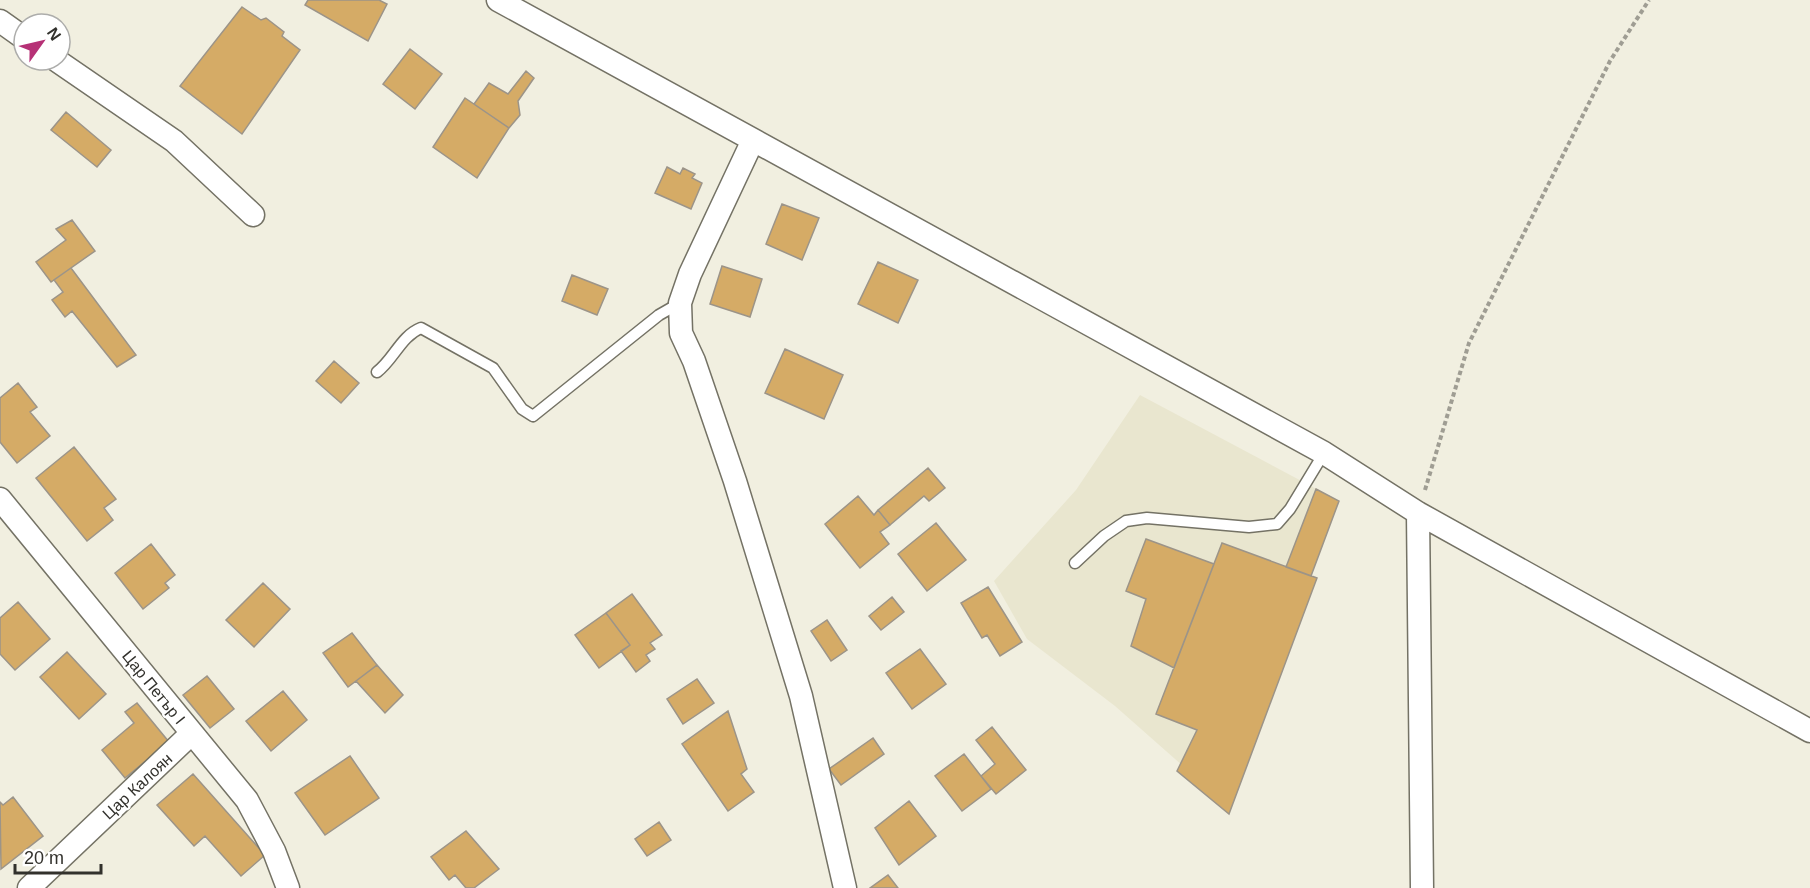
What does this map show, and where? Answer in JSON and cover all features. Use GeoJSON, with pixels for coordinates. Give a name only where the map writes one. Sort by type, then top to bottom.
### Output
{"type":"FeatureCollection","features":[{"type":"Feature","properties":{"kind":"street"},"geometry":{"type":"LineString","coordinates":[[498,0],[1324,453],[1418,513],[1810,731]]}},
{"type":"Feature","properties":{"kind":"street"},"geometry":{"type":"LineString","coordinates":[[72,72],[174,141],[253,215]]}},
{"type":"Feature","properties":{"kind":"street"},"geometry":{"type":"LineString","coordinates":[[753,140],[690,274],[680,303],[681,333],[694,361],[735,482],[801,696],[845,888]]}},
{"type":"Feature","properties":{"kind":"street","name":"Цар Петър I"},"geometry":{"type":"LineString","coordinates":[[0,499],[247,800],[274,851],[288,888]]}},
{"type":"Feature","properties":{"kind":"street"},"geometry":{"type":"LineString","coordinates":[[1418,513],[1422,888]]}},
{"type":"Feature","properties":{"kind":"street","name":"Цар Калоян"},"geometry":{"type":"LineString","coordinates":[[29,888],[192,733]]}},
{"type":"Feature","properties":{"kind":"lane"},"geometry":{"type":"LineString","coordinates":[[377,372],[388,363],[410,332],[421,328],[493,368],[522,410],[532,416],[659,315],[680,303]]}},
{"type":"Feature","properties":{"kind":"lane"},"geometry":{"type":"LineString","coordinates":[[1075,562],[1104,536],[1126,521],[1147,518],[1249,527],[1277,524],[1290,509],[1324,453]]}},
{"type":"Feature","properties":{"kind":"path"},"geometry":{"type":"LineString","coordinates":[[1418,513],[1469,343],[1610,61],[1649,0]]}},
{"type":"Feature","properties":{"kind":"shaded area"},"geometry":{"type":"Polygon","coordinates":[[[1140,395],[1339,501],[1226,804],[1115,706],[1027,639],[994,581],[1076,490],[1140,395]]]}},
{"type":"Feature","properties":{"kind":"building"},"geometry":{"type":"Polygon","coordinates":[[[308,0],[379,0],[387,4],[368,41],[305,5],[308,0]]]}},
{"type":"Feature","properties":{"kind":"building"},"geometry":{"type":"Polygon","coordinates":[[[242,7],[261,20],[266,18],[284,32],[282,36],[300,50],[242,134],[180,86],[242,7]]]}},
{"type":"Feature","properties":{"kind":"building"},"geometry":{"type":"Polygon","coordinates":[[[410,49],[442,74],[415,109],[383,84],[410,49]]]}},
{"type":"Feature","properties":{"kind":"building"},"geometry":{"type":"Polygon","coordinates":[[[526,71],[534,78],[518,101],[520,115],[509,128],[474,104],[489,83],[508,94],[526,71]]]}},
{"type":"Feature","properties":{"kind":"building"},"geometry":{"type":"Polygon","coordinates":[[[465,98],[509,128],[477,178],[433,147],[465,98]]]}},
{"type":"Feature","properties":{"kind":"building"},"geometry":{"type":"Polygon","coordinates":[[[66,112],[111,150],[97,167],[51,130],[66,112]]]}},
{"type":"Feature","properties":{"kind":"building"},"geometry":{"type":"Polygon","coordinates":[[[667,167],[680,174],[683,168],[695,174],[692,178],[702,183],[691,209],[655,193],[667,167]]]}},
{"type":"Feature","properties":{"kind":"building"},"geometry":{"type":"Polygon","coordinates":[[[782,204],[819,218],[802,260],[766,244],[782,204]]]}},
{"type":"Feature","properties":{"kind":"building"},"geometry":{"type":"Polygon","coordinates":[[[72,220],[95,251],[51,282],[36,262],[66,240],[56,229],[72,220]]]}},
{"type":"Feature","properties":{"kind":"building"},"geometry":{"type":"Polygon","coordinates":[[[878,262],[918,280],[898,323],[858,304],[878,262]]]}},
{"type":"Feature","properties":{"kind":"building"},"geometry":{"type":"Polygon","coordinates":[[[722,266],[762,279],[750,317],[710,304],[722,266]]]}},
{"type":"Feature","properties":{"kind":"building"},"geometry":{"type":"Polygon","coordinates":[[[71,268],[136,355],[117,367],[72,311],[65,317],[52,300],[63,292],[54,280],[71,268]]]}},
{"type":"Feature","properties":{"kind":"building"},"geometry":{"type":"Polygon","coordinates":[[[572,275],[608,289],[597,315],[562,301],[572,275]]]}},
{"type":"Feature","properties":{"kind":"building"},"geometry":{"type":"Polygon","coordinates":[[[785,349],[843,375],[824,419],[765,393],[785,349]]]}},
{"type":"Feature","properties":{"kind":"building"},"geometry":{"type":"Polygon","coordinates":[[[334,361],[359,383],[341,403],[316,381],[334,361]]]}},
{"type":"Feature","properties":{"kind":"building"},"geometry":{"type":"Polygon","coordinates":[[[18,383],[37,407],[30,412],[50,436],[17,463],[0,442],[0,398],[18,383]]]}},
{"type":"Feature","properties":{"kind":"building"},"geometry":{"type":"Polygon","coordinates":[[[74,447],[116,499],[104,508],[113,520],[87,541],[36,478],[74,447]]]}},
{"type":"Feature","properties":{"kind":"building"},"geometry":{"type":"Polygon","coordinates":[[[928,468],[945,488],[929,501],[924,496],[890,525],[878,510],[928,468]]]}},
{"type":"Feature","properties":{"kind":"building"},"geometry":{"type":"Polygon","coordinates":[[[1316,489],[1339,501],[1311,576],[1286,567],[1316,489]]]}},
{"type":"Feature","properties":{"kind":"building"},"geometry":{"type":"Polygon","coordinates":[[[858,496],[874,515],[878,510],[890,525],[880,532],[889,544],[860,568],[825,524],[858,496]]]}},
{"type":"Feature","properties":{"kind":"building"},"geometry":{"type":"Polygon","coordinates":[[[936,523],[966,560],[927,591],[898,554],[936,523]]]}},
{"type":"Feature","properties":{"kind":"building"},"geometry":{"type":"Polygon","coordinates":[[[1146,539],[1214,564],[1174,668],[1131,646],[1146,599],[1126,591],[1146,539]]]}},
{"type":"Feature","properties":{"kind":"building"},"geometry":{"type":"Polygon","coordinates":[[[1222,543],[1317,578],[1229,814],[1177,771],[1197,730],[1156,714],[1222,543]]]}},
{"type":"Feature","properties":{"kind":"building"},"geometry":{"type":"Polygon","coordinates":[[[151,544],[175,575],[165,583],[169,588],[143,609],[115,573],[151,544]]]}},
{"type":"Feature","properties":{"kind":"building"},"geometry":{"type":"Polygon","coordinates":[[[263,583],[290,609],[254,647],[226,620],[263,583]]]}},
{"type":"Feature","properties":{"kind":"building"},"geometry":{"type":"Polygon","coordinates":[[[988,587],[1022,642],[1000,656],[987,635],[982,638],[961,603],[988,587]]]}},
{"type":"Feature","properties":{"kind":"building"},"geometry":{"type":"Polygon","coordinates":[[[632,594],[662,635],[650,643],[655,649],[646,655],[650,661],[636,672],[621,651],[630,645],[606,613],[632,594]]]}},
{"type":"Feature","properties":{"kind":"building"},"geometry":{"type":"Polygon","coordinates":[[[892,597],[904,612],[881,630],[869,616],[892,597]]]}},
{"type":"Feature","properties":{"kind":"building"},"geometry":{"type":"Polygon","coordinates":[[[18,602],[50,639],[15,670],[0,654],[0,618],[18,602]]]}},
{"type":"Feature","properties":{"kind":"building"},"geometry":{"type":"Polygon","coordinates":[[[606,613],[630,645],[599,668],[575,635],[606,613]]]}},
{"type":"Feature","properties":{"kind":"building"},"geometry":{"type":"Polygon","coordinates":[[[827,620],[847,650],[831,661],[811,631],[827,620]]]}},
{"type":"Feature","properties":{"kind":"building"},"geometry":{"type":"Polygon","coordinates":[[[352,633],[377,665],[348,687],[323,653],[352,633]]]}},
{"type":"Feature","properties":{"kind":"building"},"geometry":{"type":"Polygon","coordinates":[[[920,649],[946,684],[912,709],[886,673],[920,649]]]}},
{"type":"Feature","properties":{"kind":"building"},"geometry":{"type":"Polygon","coordinates":[[[67,652],[106,694],[79,719],[40,677],[67,652]]]}},
{"type":"Feature","properties":{"kind":"building"},"geometry":{"type":"Polygon","coordinates":[[[377,665],[403,695],[385,713],[356,681],[377,665]]]}},
{"type":"Feature","properties":{"kind":"building"},"geometry":{"type":"Polygon","coordinates":[[[207,676],[234,709],[210,728],[183,695],[207,676]]]}},
{"type":"Feature","properties":{"kind":"building"},"geometry":{"type":"Polygon","coordinates":[[[697,679],[714,703],[683,724],[667,699],[697,679]]]}},
{"type":"Feature","properties":{"kind":"building"},"geometry":{"type":"Polygon","coordinates":[[[283,691],[307,720],[271,751],[246,721],[283,691]]]}},
{"type":"Feature","properties":{"kind":"building"},"geometry":{"type":"Polygon","coordinates":[[[137,703],[169,742],[125,778],[102,750],[134,723],[125,712],[137,703]]]}},
{"type":"Feature","properties":{"kind":"building"},"geometry":{"type":"Polygon","coordinates":[[[728,711],[747,769],[741,774],[754,792],[728,811],[682,744],[728,711]]]}},
{"type":"Feature","properties":{"kind":"building"},"geometry":{"type":"Polygon","coordinates":[[[992,727],[1026,770],[996,794],[981,776],[995,764],[976,740],[992,727]]]}},
{"type":"Feature","properties":{"kind":"building"},"geometry":{"type":"Polygon","coordinates":[[[873,738],[884,754],[841,785],[829,769],[873,738]]]}},
{"type":"Feature","properties":{"kind":"building"},"geometry":{"type":"Polygon","coordinates":[[[964,754],[991,789],[962,811],[935,776],[964,754]]]}},
{"type":"Feature","properties":{"kind":"building"},"geometry":{"type":"Polygon","coordinates":[[[350,756],[379,798],[325,835],[295,793],[350,756]]]}},
{"type":"Feature","properties":{"kind":"building"},"geometry":{"type":"Polygon","coordinates":[[[193,774],[265,855],[241,876],[205,836],[194,846],[157,805],[193,774]]]}},
{"type":"Feature","properties":{"kind":"building"},"geometry":{"type":"Polygon","coordinates":[[[13,797],[43,836],[1,869],[0,802],[3,805],[13,797]]]}},
{"type":"Feature","properties":{"kind":"building"},"geometry":{"type":"Polygon","coordinates":[[[909,801],[936,836],[899,865],[875,828],[909,801]]]}},
{"type":"Feature","properties":{"kind":"building"},"geometry":{"type":"Polygon","coordinates":[[[659,822],[671,840],[647,856],[635,839],[659,822]]]}},
{"type":"Feature","properties":{"kind":"building"},"geometry":{"type":"Polygon","coordinates":[[[466,831],[499,869],[474,888],[466,888],[455,875],[449,880],[431,857],[466,831]]]}},
{"type":"Feature","properties":{"kind":"building"},"geometry":{"type":"Polygon","coordinates":[[[888,875],[898,888],[870,888],[888,875]]]}}]}
